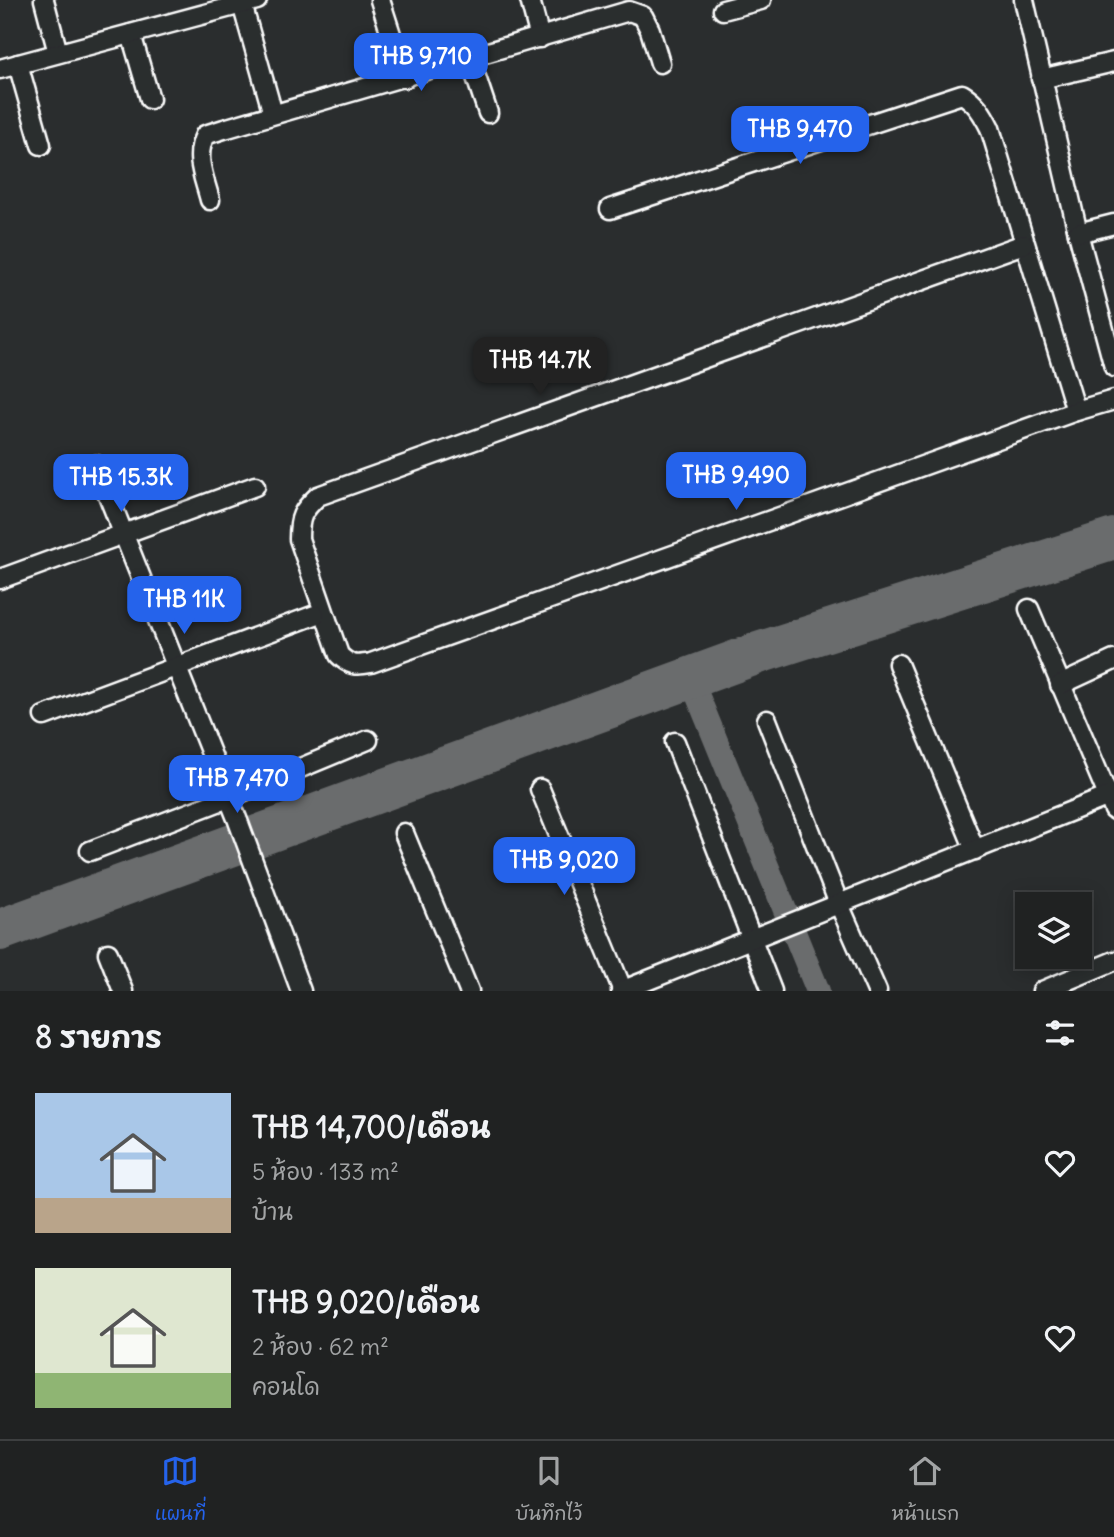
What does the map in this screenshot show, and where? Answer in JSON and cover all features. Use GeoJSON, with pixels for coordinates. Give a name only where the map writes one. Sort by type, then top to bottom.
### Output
{"type":"FeatureCollection","features":[{"type":"Feature","properties":{"kind":"street"},"geometry":{"type":"LineString","coordinates":[[44,0],[58,53]]}},
{"type":"Feature","properties":{"kind":"street"},"geometry":{"type":"LineString","coordinates":[[380,0],[405,78]]}},
{"type":"Feature","properties":{"kind":"street"},"geometry":{"type":"LineString","coordinates":[[530,0],[540,38]]}},
{"type":"Feature","properties":{"kind":"street"},"geometry":{"type":"LineString","coordinates":[[723,10],[761,0]]}},
{"type":"Feature","properties":{"kind":"street"},"geometry":{"type":"LineString","coordinates":[[1024,0],[1077,233],[1114,367]]}},
{"type":"Feature","properties":{"kind":"street"},"geometry":{"type":"LineString","coordinates":[[41,145],[9,67],[131,34],[215,6],[250,2],[274,114]]}},
{"type":"Feature","properties":{"kind":"street"},"geometry":{"type":"LineString","coordinates":[[210,200],[199,161],[199,148],[205,135],[629,11],[643,16],[660,63]]}},
{"type":"Feature","properties":{"kind":"street"},"geometry":{"type":"LineString","coordinates":[[131,34],[150,99]]}},
{"type":"Feature","properties":{"kind":"street"},"geometry":{"type":"LineString","coordinates":[[470,59],[488,113]]}},
{"type":"Feature","properties":{"kind":"street"},"geometry":{"type":"LineString","coordinates":[[1041,79],[1114,62]]}},
{"type":"Feature","properties":{"kind":"street"},"geometry":{"type":"LineString","coordinates":[[610,209],[962,94],[970,98],[980,110],[990,128],[1076,411]]}},
{"type":"Feature","properties":{"kind":"street"},"geometry":{"type":"LineString","coordinates":[[1077,233],[1114,224]]}},
{"type":"Feature","properties":{"kind":"street"},"geometry":{"type":"LineString","coordinates":[[1024,244],[318,496],[306,508],[299,521],[299,539],[339,654],[348,664],[357,666],[371,663],[1076,411],[1114,400]]}},
{"type":"Feature","properties":{"kind":"street"},"geometry":{"type":"LineString","coordinates":[[96,465],[238,821],[301,991]]}},
{"type":"Feature","properties":{"kind":"street"},"geometry":{"type":"LineString","coordinates":[[0,579],[255,486]]}},
{"type":"Feature","properties":{"kind":"street"},"geometry":{"type":"LineString","coordinates":[[540,789],[622,991],[975,850],[1112,801],[1029,610]]}},
{"type":"Feature","properties":{"kind":"street"},"geometry":{"type":"LineString","coordinates":[[44,716],[315,615]]}},
{"type":"Feature","properties":{"kind":"street"},"geometry":{"type":"LineString","coordinates":[[1060,685],[1114,660]]}},
{"type":"Feature","properties":{"kind":"street"},"geometry":{"type":"LineString","coordinates":[[898,664],[975,850]]}},
{"type":"Feature","properties":{"kind":"street"},"geometry":{"type":"LineString","coordinates":[[767,720],[839,904],[877,991]]}},
{"type":"Feature","properties":{"kind":"street"},"geometry":{"type":"LineString","coordinates":[[90,851],[368,740]]}},
{"type":"Feature","properties":{"kind":"street"},"geometry":{"type":"LineString","coordinates":[[675,742],[772,991]]}},
{"type":"Feature","properties":{"kind":"street"},"geometry":{"type":"LineString","coordinates":[[404,833],[469,991]]}},
{"type":"Feature","properties":{"kind":"street"},"geometry":{"type":"LineString","coordinates":[[108,953],[123,991]]}},
{"type":"Feature","properties":{"kind":"street"},"geometry":{"type":"LineString","coordinates":[[1042,991],[1114,961]]}},
{"type":"Feature","properties":{"kind":"waterway"},"geometry":{"type":"LineString","coordinates":[[0,930],[761,652],[1114,539]]}},
{"type":"Feature","properties":{"kind":"waterway"},"geometry":{"type":"LineString","coordinates":[[690,677],[818,991]]}}]}
